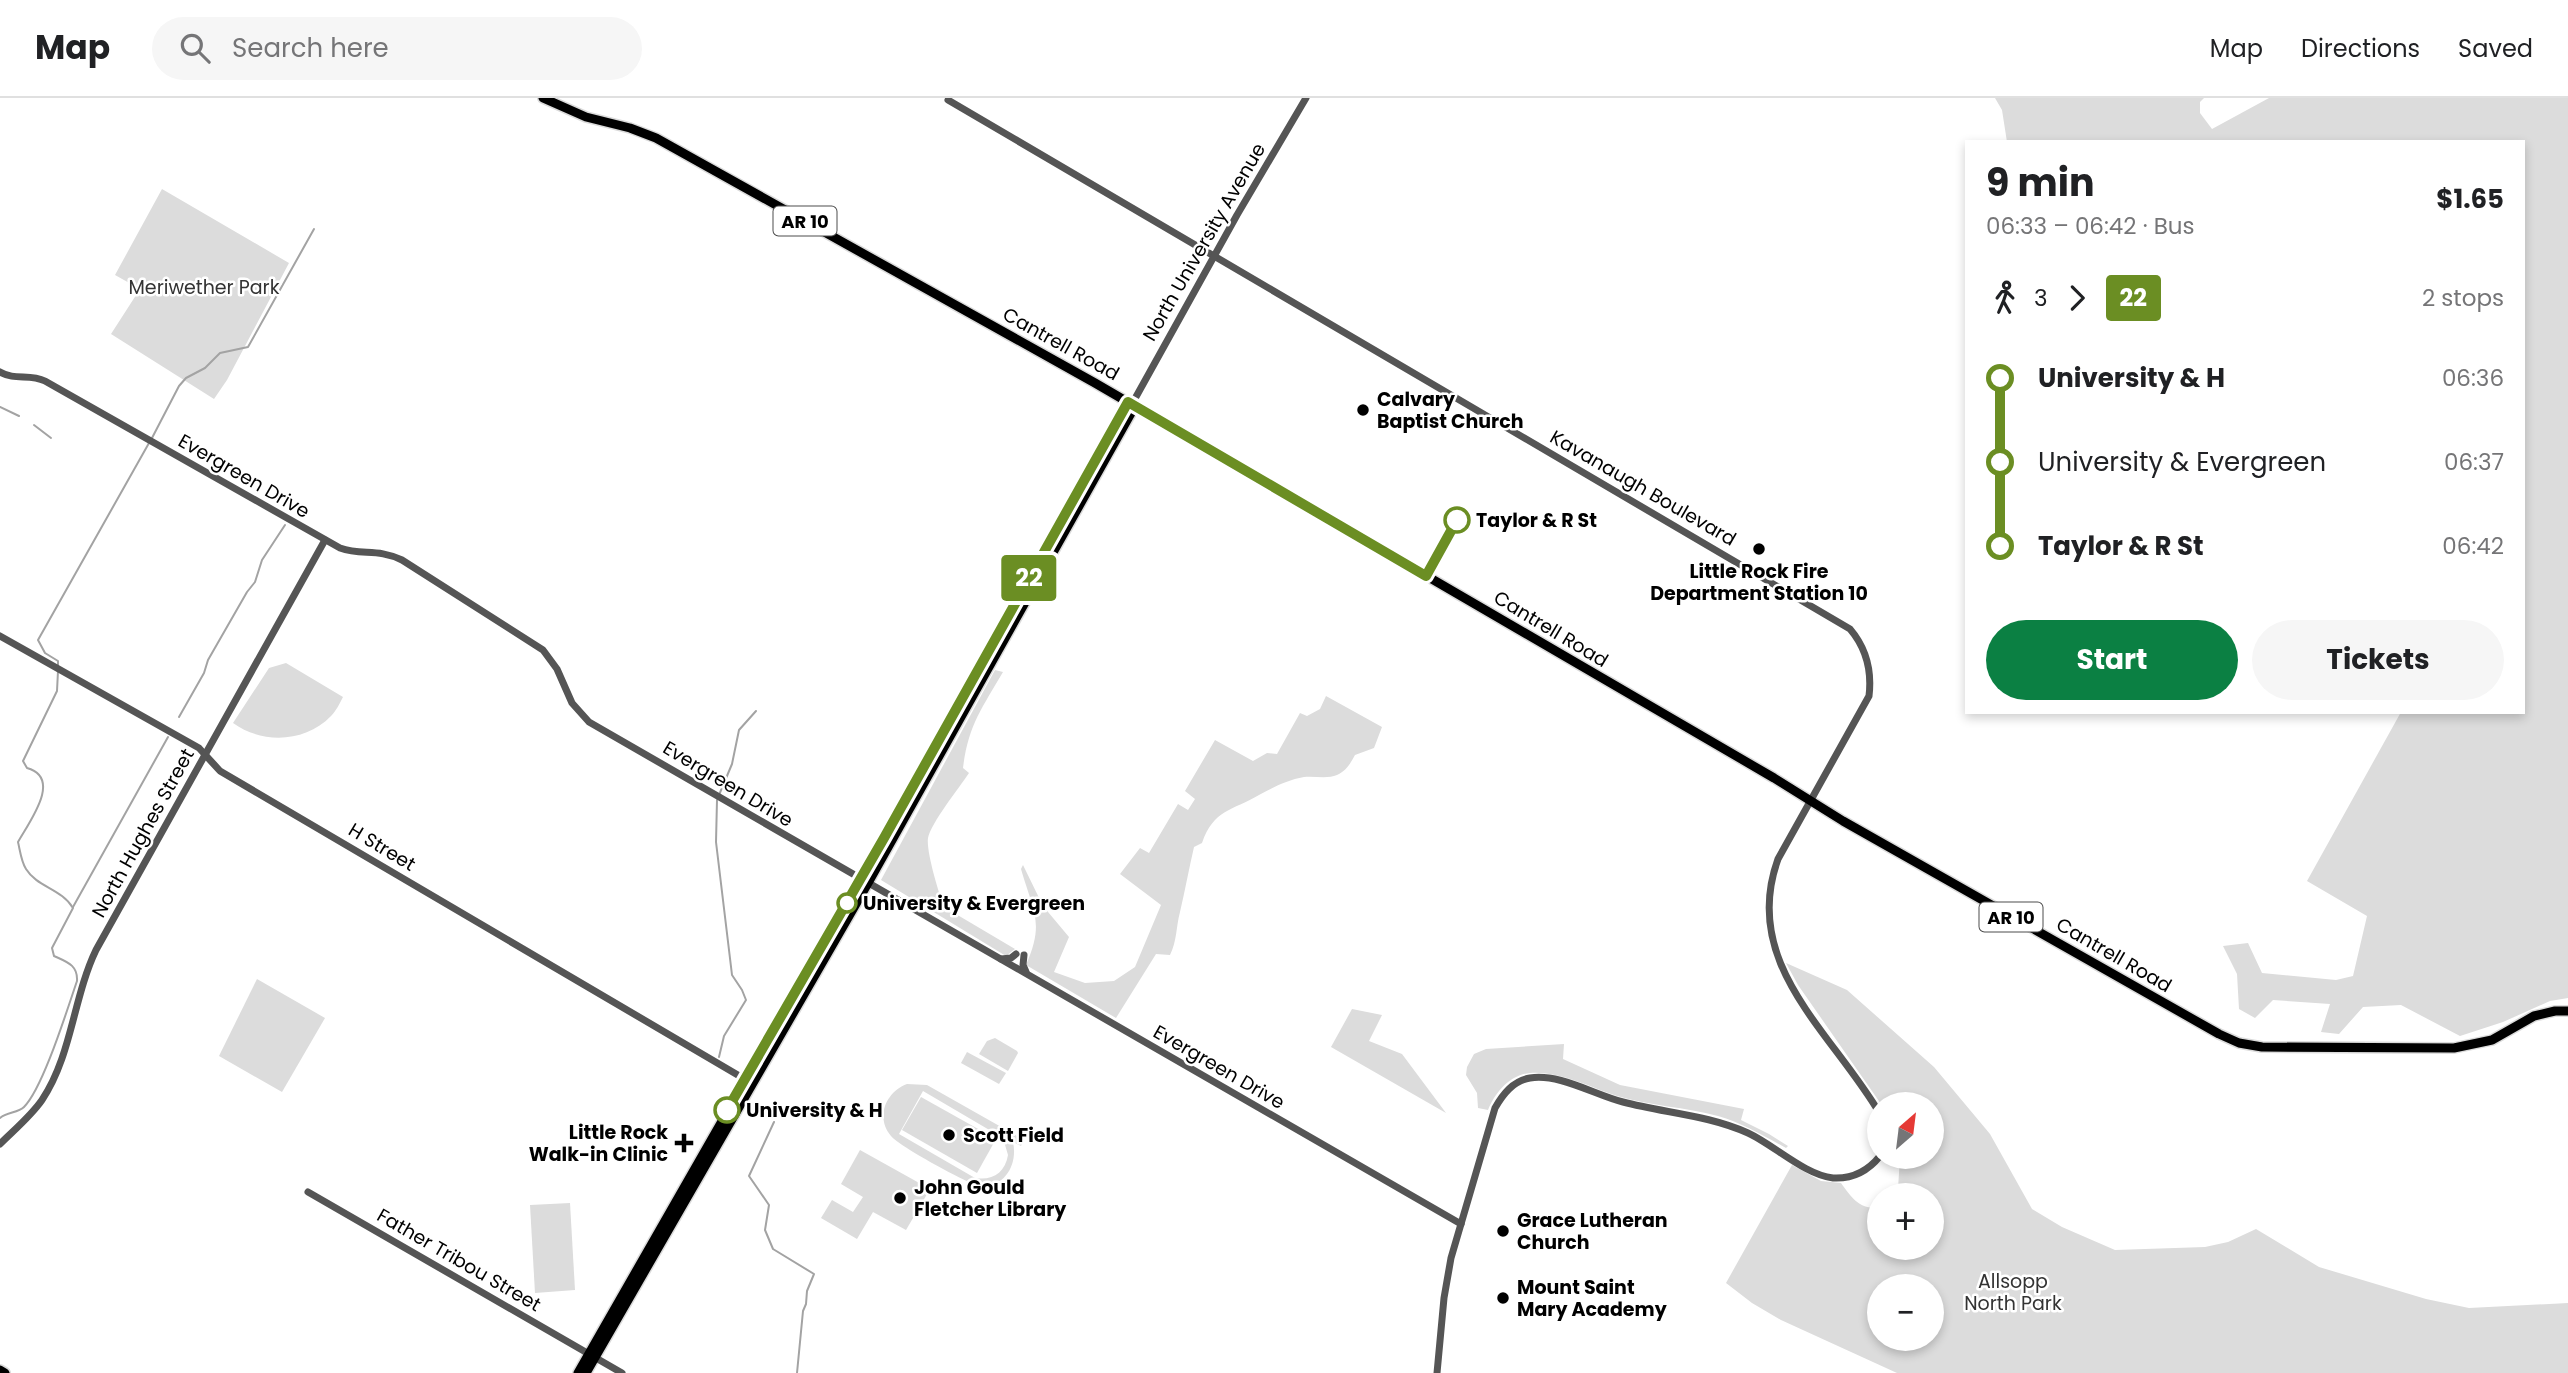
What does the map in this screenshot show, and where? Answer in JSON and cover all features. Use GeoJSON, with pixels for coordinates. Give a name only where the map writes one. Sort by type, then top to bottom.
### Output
{"type":"FeatureCollection","features":[{"type":"Feature","properties":{"kind":"main road","name":"Cantrell Road"},"geometry":{"type":"LineString","coordinates":[[543,98],[586,117],[630,128],[656,138],[1131,404],[1774,778],[1809,801],[2204,1027],[2239,1043],[2262,1047],[2454,1048],[2492,1040],[2534,1016],[2568,1011]]}},
{"type":"Feature","properties":{"kind":"main road","name":"North University Avenue"},"geometry":{"type":"LineString","coordinates":[[578,1373],[591,1355],[864,881],[1131,404]]}},
{"type":"Feature","properties":{"kind":"main road","name":"North University Avenue"},"geometry":{"type":"LineString","coordinates":[[586,1373],[591,1355]]}},
{"type":"Feature","properties":{"kind":"main road"},"geometry":{"type":"LineString","coordinates":[[0,1370],[5,1373]]}},
{"type":"Feature","properties":{"kind":"street","name":"North University Avenue"},"geometry":{"type":"LineString","coordinates":[[1131,404],[1306,98]]}},
{"type":"Feature","properties":{"kind":"street","name":"Kavanaugh Boulevard"},"geometry":{"type":"LineString","coordinates":[[948,100],[1850,629],[1867,658],[1869,696],[1784,846],[1773,875],[1769,915],[1774,949],[1790,984],[1867,1095]]}},
{"type":"Feature","properties":{"kind":"street","name":"Evergreen Drive"},"geometry":{"type":"LineString","coordinates":[[0,372],[13,378],[37,377],[325,540],[351,551],[371,551],[395,557],[530,640],[550,658],[572,703],[589,722],[1461,1224]]}},
{"type":"Feature","properties":{"kind":"street","name":"North Hughes Street"},"geometry":{"type":"LineString","coordinates":[[0,1144],[30,1114],[48,1089],[70,1035],[90,962],[325,540]]}},
{"type":"Feature","properties":{"kind":"street","name":"H Street"},"geometry":{"type":"LineString","coordinates":[[0,636],[199,748],[220,771],[748,1081]]}},
{"type":"Feature","properties":{"kind":"street"},"geometry":{"type":"LineString","coordinates":[[1001,959],[1020,954],[1029,975]]}},
{"type":"Feature","properties":{"kind":"street"},"geometry":{"type":"LineString","coordinates":[[1437,1373],[1444,1298],[1461,1224],[1495,1108],[1506,1091],[1531,1078],[1552,1078],[1620,1102],[1733,1126],[1826,1177],[1853,1176],[1867,1168]]}},
{"type":"Feature","properties":{"kind":"street","name":"Father Tribou Street"},"geometry":{"type":"LineString","coordinates":[[308,1192],[622,1373]]}},
{"type":"Feature","properties":{"kind":"green space"},"geometry":{"type":"Polygon","coordinates":[[[1995,98],[2204,98],[2200,102],[2200,113],[2212,129],[2269,98],[2568,98],[2568,998],[2550,1001],[2503,1022],[2460,1036],[2401,1005],[2363,1007],[2339,1034],[2321,1032],[2330,1004],[2273,1000],[2255,1018],[2239,1009],[2237,974],[2223,946],[2248,943],[2262,973],[2336,980],[2353,976],[2367,916],[2307,881],[2400,714],[2525,714],[2525,140],[2007,140],[2002,110],[1995,98]]]}},
{"type":"Feature","properties":{"kind":"green space","name":"Meriwether Park"},"geometry":{"type":"Polygon","coordinates":[[[162,189],[289,263],[227,380],[214,399],[111,334],[140,289],[115,275],[162,189]]]}},
{"type":"Feature","properties":{"kind":"green space"},"geometry":{"type":"Polygon","coordinates":[[[286,663],[343,697],[333,714],[309,731],[283,738],[257,735],[233,723],[269,668],[286,663]]]}},
{"type":"Feature","properties":{"kind":"green space"},"geometry":{"type":"Polygon","coordinates":[[[995,670],[1003,672],[968,740],[963,768],[969,773],[934,824],[928,844],[944,907],[1015,949],[1006,956],[881,880],[995,670]]]}},
{"type":"Feature","properties":{"kind":"green space"},"geometry":{"type":"Polygon","coordinates":[[[1326,696],[1382,727],[1374,748],[1355,755],[1346,769],[1337,775],[1304,777],[1286,782],[1232,808],[1212,823],[1202,843],[1194,847],[1170,955],[1156,954],[1116,1018],[1026,965],[1036,927],[1033,906],[1021,869],[1023,865],[1043,906],[1069,937],[1054,972],[1085,983],[1114,981],[1135,967],[1161,905],[1120,874],[1140,848],[1149,853],[1178,804],[1188,810],[1195,799],[1185,791],[1215,740],[1253,761],[1267,753],[1277,754],[1300,713],[1307,716],[1320,709],[1326,696]]]}},
{"type":"Feature","properties":{"kind":"green space","name":"Allsopp North Park"},"geometry":{"type":"Polygon","coordinates":[[[1786,963],[1847,990],[1934,1067],[1990,1134],[2032,1209],[2062,1227],[2115,1250],[2205,1247],[2228,1242],[2256,1229],[2319,1267],[2426,1299],[2469,1308],[2568,1303],[2568,1373],[1897,1373],[1781,1320],[1726,1283],[1792,1165],[1821,1181],[1841,1183],[1853,1198],[1867,1207],[1867,1260],[1944,1260],[1944,1183],[1898,1183],[1899,1169],[1944,1169],[1944,1092],[1873,1092],[1798,985],[1786,963]]]}},
{"type":"Feature","properties":{"kind":"green space"},"geometry":{"type":"Polygon","coordinates":[[[257,979],[325,1018],[282,1092],[219,1056],[257,979]]]}},
{"type":"Feature","properties":{"kind":"green space"},"geometry":{"type":"Polygon","coordinates":[[[1352,1009],[1382,1015],[1369,1041],[1402,1054],[1446,1113],[1331,1047],[1352,1009]]]}},
{"type":"Feature","properties":{"kind":"green space"},"geometry":{"type":"Polygon","coordinates":[[[995,1038],[1018,1053],[1008,1071],[979,1054],[987,1041],[995,1038]]]}},
{"type":"Feature","properties":{"kind":"green space"},"geometry":{"type":"Polygon","coordinates":[[[1564,1044],[1563,1059],[1620,1085],[1744,1109],[1741,1120],[1788,1146],[1786,1148],[1718,1116],[1617,1096],[1552,1074],[1522,1074],[1499,1091],[1488,1110],[1478,1108],[1477,1093],[1466,1075],[1474,1054],[1486,1049],[1564,1044]]]}},
{"type":"Feature","properties":{"kind":"green space"},"geometry":{"type":"Polygon","coordinates":[[[967,1052],[1006,1073],[999,1084],[961,1063],[967,1052]]]}},
{"type":"Feature","properties":{"kind":"green space"},"geometry":{"type":"Polygon","coordinates":[[[907,1084],[927,1085],[1024,1140],[1021,1146],[1013,1142],[1011,1166],[1003,1179],[989,1186],[973,1184],[920,1156],[891,1136],[886,1129],[883,1113],[888,1099],[907,1084]],[[923,1091],[899,1134],[981,1179],[992,1177],[1004,1167],[1008,1155],[1003,1138],[923,1091]]]}},
{"type":"Feature","properties":{"kind":"green space","name":"Scott Field"},"geometry":{"type":"Polygon","coordinates":[[[921,1097],[996,1139],[977,1173],[902,1130],[921,1097]]]}},
{"type":"Feature","properties":{"kind":"green space"},"geometry":{"type":"Polygon","coordinates":[[[860,1150],[930,1189],[906,1230],[873,1212],[857,1239],[821,1218],[832,1200],[853,1212],[863,1197],[841,1184],[860,1150]]]}},
{"type":"Feature","properties":{"kind":"green space"},"geometry":{"type":"Polygon","coordinates":[[[570,1203],[575,1290],[535,1293],[530,1205],[570,1203]]]}},
{"type":"Feature","properties":{"kind":"waterway"},"geometry":{"type":"LineString","coordinates":[[152,438],[179,386],[186,378],[205,368],[220,353],[248,347],[314,229]]}},
{"type":"Feature","properties":{"kind":"waterway"},"geometry":{"type":"LineString","coordinates":[[0,407],[19,416]]}},
{"type":"Feature","properties":{"kind":"waterway"},"geometry":{"type":"LineString","coordinates":[[34,425],[51,438]]}},
{"type":"Feature","properties":{"kind":"waterway"},"geometry":{"type":"LineString","coordinates":[[58,665],[58,661],[45,653],[38,640],[149,443]]}},
{"type":"Feature","properties":{"kind":"waterway"},"geometry":{"type":"LineString","coordinates":[[179,717],[204,673],[208,660],[255,582],[262,560],[285,525]]}},
{"type":"Feature","properties":{"kind":"waterway"},"geometry":{"type":"LineString","coordinates":[[0,1118],[22,1109],[39,1083],[77,981],[74,968],[54,956],[52,948],[73,908],[63,896],[31,875],[23,863],[18,842],[43,791],[42,781],[37,773],[27,768],[23,761],[57,691],[58,671]]}},
{"type":"Feature","properties":{"kind":"waterway"},"geometry":{"type":"LineString","coordinates":[[719,795],[732,764],[739,730],[756,711]]}},
{"type":"Feature","properties":{"kind":"waterway"},"geometry":{"type":"LineString","coordinates":[[73,907],[168,737]]}},
{"type":"Feature","properties":{"kind":"waterway"},"geometry":{"type":"LineString","coordinates":[[717,800],[716,842],[732,975],[746,1000],[724,1036],[719,1057]]}},
{"type":"Feature","properties":{"kind":"waterway"},"geometry":{"type":"LineString","coordinates":[[774,1122],[749,1176],[769,1205],[765,1230],[773,1249],[814,1274],[803,1311],[797,1373]]}},
{"type":"Feature","properties":{"kind":"bus line","name":"22"},"geometry":{"type":"LineString","coordinates":[[727,1110],[884,838],[1128,402],[1426,576],[1457,520]]}},
{"type":"Feature","properties":{"kind":"place","name":"Calvary Baptist Church"},"geometry":{"type":"Point","coordinates":[1363,410]}},
{"type":"Feature","properties":{"kind":"place","name":"Taylor & R St"},"geometry":{"type":"Point","coordinates":[1457,520]}},
{"type":"Feature","properties":{"kind":"place","name":"Little Rock Fire Department Station 10"},"geometry":{"type":"Point","coordinates":[1759,549]}},
{"type":"Feature","properties":{"kind":"place","name":"University & Evergreen"},"geometry":{"type":"Point","coordinates":[847,903]}},
{"type":"Feature","properties":{"kind":"place","name":"University & H"},"geometry":{"type":"Point","coordinates":[727,1110]}},
{"type":"Feature","properties":{"kind":"place","name":"Scott Field"},"geometry":{"type":"Point","coordinates":[949,1135]}},
{"type":"Feature","properties":{"kind":"place","name":"Little Rock Walk-in Clinic"},"geometry":{"type":"Point","coordinates":[684,1143]}},
{"type":"Feature","properties":{"kind":"place","name":"John Gould Fletcher Library"},"geometry":{"type":"Point","coordinates":[900,1198]}},
{"type":"Feature","properties":{"kind":"place","name":"Grace Lutheran Church"},"geometry":{"type":"Point","coordinates":[1503,1231]}},
{"type":"Feature","properties":{"kind":"place","name":"Mount Saint Mary Academy"},"geometry":{"type":"Point","coordinates":[1503,1298]}}]}
